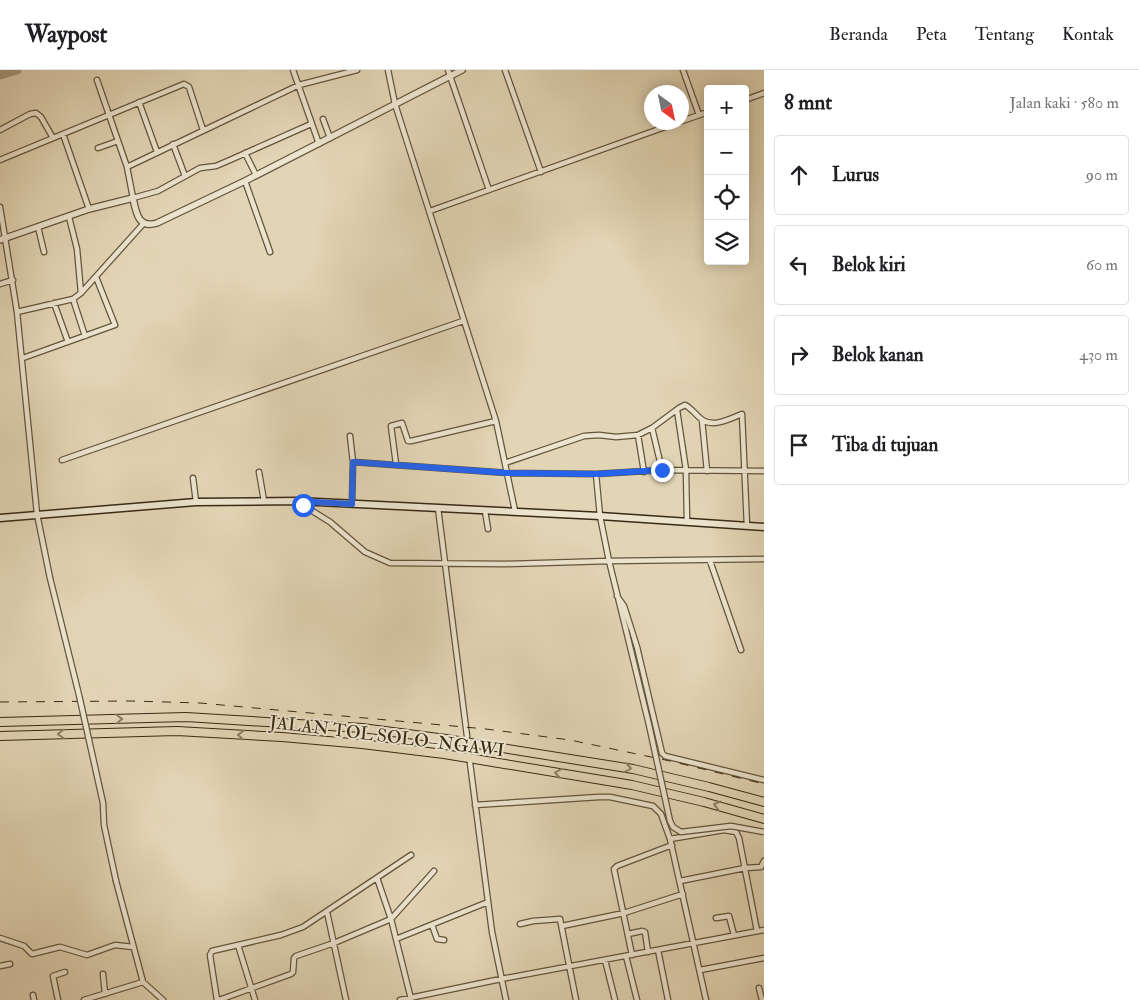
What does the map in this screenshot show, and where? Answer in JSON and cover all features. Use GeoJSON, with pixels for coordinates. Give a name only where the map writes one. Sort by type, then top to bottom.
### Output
{"type":"FeatureCollection","features":[{"type":"Feature","properties":{"kind":"highway","name":"JALAN TOL SOLO–NGAWI"},"geometry":{"type":"LineString","coordinates":[[0,722],[186,717],[362,728],[446,739],[633,769],[764,802]]}},
{"type":"Feature","properties":{"kind":"highway","name":"JALAN TOL SOLO–NGAWI"},"geometry":{"type":"LineString","coordinates":[[0,736],[177,732],[282,737],[362,744],[444,754],[632,785],[764,819]]}},
{"type":"Feature","properties":{"kind":"main road"},"geometry":{"type":"LineString","coordinates":[[0,518],[196,502],[297,501],[515,511],[764,527]]}},
{"type":"Feature","properties":{"kind":"street"},"geometry":{"type":"LineString","coordinates":[[293,70],[319,144]]}},
{"type":"Feature","properties":{"kind":"street"},"geometry":{"type":"LineString","coordinates":[[127,167],[299,85],[357,70]]}},
{"type":"Feature","properties":{"kind":"street"},"geometry":{"type":"LineString","coordinates":[[388,70],[396,104],[496,421],[515,511]]}},
{"type":"Feature","properties":{"kind":"street"},"geometry":{"type":"LineString","coordinates":[[97,80],[127,167],[136,211],[144,223],[148,225],[157,223],[256,176],[396,104],[449,73],[462,70]]}},
{"type":"Feature","properties":{"kind":"street"},"geometry":{"type":"LineString","coordinates":[[505,70],[542,172]]}},
{"type":"Feature","properties":{"kind":"street"},"geometry":{"type":"LineString","coordinates":[[683,70],[699,115]]}},
{"type":"Feature","properties":{"kind":"street"},"geometry":{"type":"LineString","coordinates":[[449,73],[489,190]]}},
{"type":"Feature","properties":{"kind":"street"},"geometry":{"type":"LineString","coordinates":[[0,154],[2,159],[186,84],[194,98],[203,130]]}},
{"type":"Feature","properties":{"kind":"street"},"geometry":{"type":"LineString","coordinates":[[749,99],[764,93]]}},
{"type":"Feature","properties":{"kind":"street"},"geometry":{"type":"LineString","coordinates":[[139,102],[157,152]]}},
{"type":"Feature","properties":{"kind":"street"},"geometry":{"type":"LineString","coordinates":[[0,130],[30,114],[36,113],[42,117],[53,138]]}},
{"type":"Feature","properties":{"kind":"street"},"geometry":{"type":"LineString","coordinates":[[689,119],[704,113]]}},
{"type":"Feature","properties":{"kind":"street"},"geometry":{"type":"LineString","coordinates":[[322,119],[330,138]]}},
{"type":"Feature","properties":{"kind":"street"},"geometry":{"type":"LineString","coordinates":[[2,239],[89,209],[158,191],[200,168],[216,166],[311,124]]}},
{"type":"Feature","properties":{"kind":"street"},"geometry":{"type":"LineString","coordinates":[[430,211],[658,130]]}},
{"type":"Feature","properties":{"kind":"street"},"geometry":{"type":"LineString","coordinates":[[63,134],[89,209]]}},
{"type":"Feature","properties":{"kind":"street"},"geometry":{"type":"LineString","coordinates":[[98,148],[118,141]]}},
{"type":"Feature","properties":{"kind":"street"},"geometry":{"type":"LineString","coordinates":[[173,144],[185,176]]}},
{"type":"Feature","properties":{"kind":"street"},"geometry":{"type":"LineString","coordinates":[[245,153],[256,176]]}},
{"type":"Feature","properties":{"kind":"street"},"geometry":{"type":"LineString","coordinates":[[245,181],[270,252]]}},
{"type":"Feature","properties":{"kind":"street"},"geometry":{"type":"LineString","coordinates":[[0,207],[2,239],[13,280],[23,358],[37,514],[50,578],[103,803],[104,825],[116,880],[143,982],[164,1000]]}},
{"type":"Feature","properties":{"kind":"street"},"geometry":{"type":"LineString","coordinates":[[69,217],[77,249],[81,293]]}},
{"type":"Feature","properties":{"kind":"street"},"geometry":{"type":"LineString","coordinates":[[17,312],[73,299],[81,293],[144,223]]}},
{"type":"Feature","properties":{"kind":"street"},"geometry":{"type":"LineString","coordinates":[[38,227],[44,252]]}},
{"type":"Feature","properties":{"kind":"street"},"geometry":{"type":"LineString","coordinates":[[23,358],[115,325],[96,276]]}},
{"type":"Feature","properties":{"kind":"street"},"geometry":{"type":"LineString","coordinates":[[0,284],[13,280]]}},
{"type":"Feature","properties":{"kind":"street"},"geometry":{"type":"LineString","coordinates":[[73,299],[85,336]]}},
{"type":"Feature","properties":{"kind":"street"},"geometry":{"type":"LineString","coordinates":[[54,303],[68,342]]}},
{"type":"Feature","properties":{"kind":"street"},"geometry":{"type":"LineString","coordinates":[[62,460],[464,321]]}},
{"type":"Feature","properties":{"kind":"street"},"geometry":{"type":"LineString","coordinates":[[505,463],[584,436],[616,437],[638,435],[652,428],[681,406],[688,405],[702,420],[710,423],[718,423],[742,414],[747,526]]}},
{"type":"Feature","properties":{"kind":"street"},"geometry":{"type":"LineString","coordinates":[[677,410],[686,470],[687,522]]}},
{"type":"Feature","properties":{"kind":"street"},"geometry":{"type":"LineString","coordinates":[[702,420],[707,471]]}},
{"type":"Feature","properties":{"kind":"street"},"geometry":{"type":"LineString","coordinates":[[396,464],[391,426],[393,424],[402,423],[408,441],[410,441],[496,421]]}},
{"type":"Feature","properties":{"kind":"street"},"geometry":{"type":"LineString","coordinates":[[652,428],[662,470]]}},
{"type":"Feature","properties":{"kind":"street"},"geometry":{"type":"LineString","coordinates":[[638,435],[644,472]]}},
{"type":"Feature","properties":{"kind":"street"},"geometry":{"type":"LineString","coordinates":[[350,436],[353,462],[352,504]]}},
{"type":"Feature","properties":{"kind":"street"},"geometry":{"type":"LineString","coordinates":[[353,462],[508,473],[596,474],[662,470],[764,471]]}},
{"type":"Feature","properties":{"kind":"street"},"geometry":{"type":"LineString","coordinates":[[259,472],[264,501]]}},
{"type":"Feature","properties":{"kind":"street"},"geometry":{"type":"LineString","coordinates":[[596,474],[600,516],[609,561],[649,725],[667,812],[672,826],[681,832],[732,826],[764,832]]}},
{"type":"Feature","properties":{"kind":"street"},"geometry":{"type":"LineString","coordinates":[[193,478],[196,502]]}},
{"type":"Feature","properties":{"kind":"street"},"geometry":{"type":"LineString","coordinates":[[297,501],[330,522],[365,552],[385,562],[413,565],[764,559]]}},
{"type":"Feature","properties":{"kind":"street"},"geometry":{"type":"LineString","coordinates":[[438,508],[467,736]]}},
{"type":"Feature","properties":{"kind":"street"},"geometry":{"type":"LineString","coordinates":[[486,511],[488,529]]}},
{"type":"Feature","properties":{"kind":"street"},"geometry":{"type":"LineString","coordinates":[[710,561],[741,650]]}},
{"type":"Feature","properties":{"kind":"street"},"geometry":{"type":"LineString","coordinates":[[617,596],[624,606],[637,647],[662,753],[666,756],[764,780]]}},
{"type":"Feature","properties":{"kind":"street"},"geometry":{"type":"LineString","coordinates":[[470,763],[488,902],[506,1000]]}},
{"type":"Feature","properties":{"kind":"street"},"geometry":{"type":"LineString","coordinates":[[475,805],[610,797],[654,806],[660,814],[672,845],[706,1000]]}},
{"type":"Feature","properties":{"kind":"street"},"geometry":{"type":"LineString","coordinates":[[670,839],[724,830],[736,832],[739,838],[757,931]]}},
{"type":"Feature","properties":{"kind":"street"},"geometry":{"type":"LineString","coordinates":[[632,955],[614,869],[672,845]]}},
{"type":"Feature","properties":{"kind":"street"},"geometry":{"type":"LineString","coordinates":[[411,855],[303,927],[281,935],[210,952],[218,1000],[292,973],[295,957],[391,919],[434,871]]}},
{"type":"Feature","properties":{"kind":"street"},"geometry":{"type":"LineString","coordinates":[[680,881],[745,868],[761,867],[764,861]]}},
{"type":"Feature","properties":{"kind":"street"},"geometry":{"type":"LineString","coordinates":[[377,878],[391,919],[411,999]]}},
{"type":"Feature","properties":{"kind":"street"},"geometry":{"type":"LineString","coordinates":[[562,926],[624,913],[683,894]]}},
{"type":"Feature","properties":{"kind":"street"},"geometry":{"type":"LineString","coordinates":[[396,938],[488,902]]}},
{"type":"Feature","properties":{"kind":"street"},"geometry":{"type":"LineString","coordinates":[[327,912],[346,1000]]}},
{"type":"Feature","properties":{"kind":"street"},"geometry":{"type":"LineString","coordinates":[[716,918],[729,916],[734,935]]}},
{"type":"Feature","properties":{"kind":"street"},"geometry":{"type":"LineString","coordinates":[[520,924],[559,919],[576,1000]]}},
{"type":"Feature","properties":{"kind":"street"},"geometry":{"type":"LineString","coordinates":[[432,925],[437,939],[444,940]]}},
{"type":"Feature","properties":{"kind":"street"},"geometry":{"type":"LineString","coordinates":[[400,1000],[764,930]]}},
{"type":"Feature","properties":{"kind":"street"},"geometry":{"type":"LineString","coordinates":[[628,934],[645,932],[648,952]]}},
{"type":"Feature","properties":{"kind":"street"},"geometry":{"type":"LineString","coordinates":[[0,938],[24,946],[32,954],[60,947],[88,956],[115,945],[134,947]]}},
{"type":"Feature","properties":{"kind":"street"},"geometry":{"type":"LineString","coordinates":[[238,944],[255,1000]]}},
{"type":"Feature","properties":{"kind":"street"},"geometry":{"type":"LineString","coordinates":[[658,950],[668,1000]]}},
{"type":"Feature","properties":{"kind":"street"},"geometry":{"type":"LineString","coordinates":[[626,956],[637,1000]]}},
{"type":"Feature","properties":{"kind":"street"},"geometry":{"type":"LineString","coordinates":[[700,970],[764,958]]}},
{"type":"Feature","properties":{"kind":"street"},"geometry":{"type":"LineString","coordinates":[[605,960],[615,1000]]}},
{"type":"Feature","properties":{"kind":"street"},"geometry":{"type":"LineString","coordinates":[[0,966],[10,964]]}},
{"type":"Feature","properties":{"kind":"street"},"geometry":{"type":"LineString","coordinates":[[58,1000],[53,976],[65,972]]}},
{"type":"Feature","properties":{"kind":"street"},"geometry":{"type":"LineString","coordinates":[[103,974],[105,994]]}},
{"type":"Feature","properties":{"kind":"street"},"geometry":{"type":"LineString","coordinates":[[84,1000],[143,982]]}},
{"type":"Feature","properties":{"kind":"street"},"geometry":{"type":"LineString","coordinates":[[759,988],[762,1000]]}},
{"type":"Feature","properties":{"kind":"waterway"},"geometry":{"type":"LineString","coordinates":[[0,75],[17,70]]}},
{"type":"Feature","properties":{"kind":"tunnel"},"geometry":{"type":"LineString","coordinates":[[467,742],[469,760]]}},
{"type":"Feature","properties":{"kind":"railway"},"geometry":{"type":"LineString","coordinates":[[0,702],[131,701],[200,703],[486,729],[570,740],[670,761],[764,784]]}},
{"type":"Feature","properties":{"kind":"route"},"geometry":{"type":"LineString","coordinates":[[303,505],[297,501],[352,504],[353,462],[508,473],[596,474],[662,470]]}}]}
